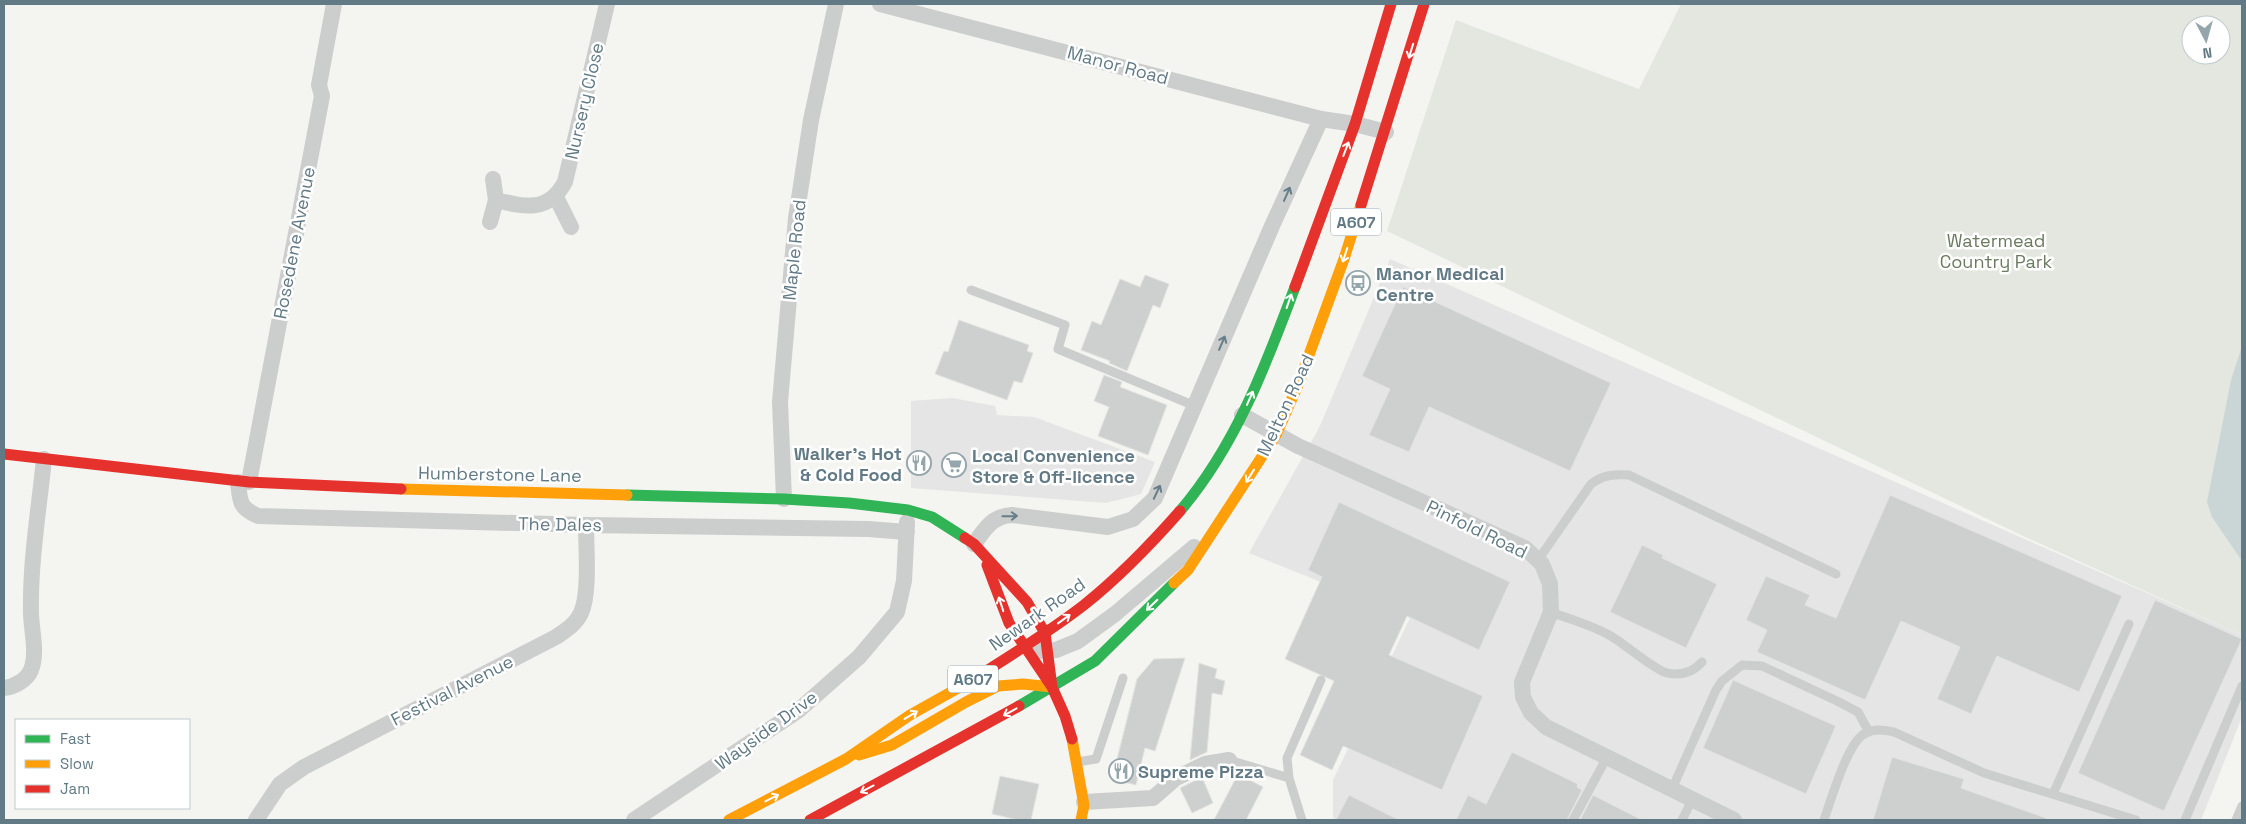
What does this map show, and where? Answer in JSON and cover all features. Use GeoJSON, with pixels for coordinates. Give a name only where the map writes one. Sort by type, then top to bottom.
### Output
{"type":"FeatureCollection","features":[{"type":"Feature","properties":{"kind":"main road","name":"Melton Road"},"geometry":{"type":"LineString","coordinates":[[1190,500],[1214,464],[1242,415],[1273,347],[1355,124],[1391,4]]}},
{"type":"Feature","properties":{"kind":"main road","name":"Melton Road"},"geometry":{"type":"LineString","coordinates":[[1052,687],[1095,661],[1188,570],[1276,435],[1320,328],[1386,132],[1424,4]]}},
{"type":"Feature","properties":{"kind":"main road","name":"Humberstone Lane"},"geometry":{"type":"LineString","coordinates":[[4,454],[243,482],[373,488],[784,499],[849,503],[908,510],[932,517],[979,550],[1021,593],[1045,633]]}},
{"type":"Feature","properties":{"kind":"main road","name":"Newark Road"},"geometry":{"type":"LineString","coordinates":[[729,820],[846,759],[910,715],[958,689],[1045,633],[1086,604],[1160,534],[1190,500]]}},
{"type":"Feature","properties":{"kind":"main road"},"geometry":{"type":"LineString","coordinates":[[979,550],[1009,623],[1052,687],[1065,716],[1074,745],[1084,802],[1081,820]]}},
{"type":"Feature","properties":{"kind":"main road"},"geometry":{"type":"LineString","coordinates":[[1045,633],[1052,687]]}},
{"type":"Feature","properties":{"kind":"main road","name":"A607"},"geometry":{"type":"LineString","coordinates":[[846,759],[892,746],[966,702],[998,686],[1023,684],[1052,687]]}},
{"type":"Feature","properties":{"kind":"main road","name":"A607"},"geometry":{"type":"LineString","coordinates":[[810,820],[948,746],[1052,687]]}},
{"type":"Feature","properties":{"kind":"street","name":"Rosedene Avenue"},"geometry":{"type":"LineString","coordinates":[[243,482],[322,96],[319,85],[334,4]]}},
{"type":"Feature","properties":{"kind":"street","name":"Nursery Close"},"geometry":{"type":"LineString","coordinates":[[556,197],[565,182],[607,4]]}},
{"type":"Feature","properties":{"kind":"street","name":"Maple Road"},"geometry":{"type":"LineString","coordinates":[[784,499],[780,402],[796,218],[811,120],[836,4]]}},
{"type":"Feature","properties":{"kind":"street","name":"Manor Road"},"geometry":{"type":"LineString","coordinates":[[880,4],[1321,118],[1355,124]]}},
{"type":"Feature","properties":{"kind":"street"},"geometry":{"type":"LineString","coordinates":[[979,550],[988,524],[1002,515],[1108,527],[1133,519],[1155,498],[1321,118]]}},
{"type":"Feature","properties":{"kind":"street"},"geometry":{"type":"LineString","coordinates":[[1355,124],[1386,132]]}},
{"type":"Feature","properties":{"kind":"street"},"geometry":{"type":"LineString","coordinates":[[490,222],[496,200],[493,179]]}},
{"type":"Feature","properties":{"kind":"street"},"geometry":{"type":"LineString","coordinates":[[496,200],[520,206],[534,206],[545,204],[556,197],[571,227]]}},
{"type":"Feature","properties":{"kind":"street","name":"Pinfold Road"},"geometry":{"type":"LineString","coordinates":[[1242,415],[1276,435],[1525,548],[1542,564],[1550,584],[1550,612],[1522,682],[1523,697],[1530,713],[1546,726],[1734,820]]}},
{"type":"Feature","properties":{"kind":"street"},"geometry":{"type":"LineString","coordinates":[[4,688],[22,681],[31,670],[34,647],[31,612],[33,579],[44,459]]}},
{"type":"Feature","properties":{"kind":"street","name":"The Dales"},"geometry":{"type":"LineString","coordinates":[[243,482],[241,505],[247,512],[258,516],[586,525],[868,528],[907,532]]}},
{"type":"Feature","properties":{"kind":"street","name":"Wayside Drive"},"geometry":{"type":"LineString","coordinates":[[634,820],[799,710],[858,657],[897,612],[904,581],[908,510]]}},
{"type":"Feature","properties":{"kind":"street","name":"Festival Avenue"},"geometry":{"type":"LineString","coordinates":[[256,820],[280,784],[304,767],[556,637],[571,627],[581,613],[585,597],[586,525]]}},
{"type":"Feature","properties":{"kind":"street"},"geometry":{"type":"LineString","coordinates":[[1024,646],[1039,652],[1048,652],[1066,647],[1115,614],[1216,527]]}},
{"type":"Feature","properties":{"kind":"street"},"geometry":{"type":"LineString","coordinates":[[1084,802],[1152,798],[1176,778],[1205,764],[1229,760]]}},
{"type":"Feature","properties":{"kind":"lane"},"geometry":{"type":"LineString","coordinates":[[970,290],[1065,325],[1058,349],[1195,406]]}},
{"type":"Feature","properties":{"kind":"lane"},"geometry":{"type":"LineString","coordinates":[[1538,560],[1591,484],[1601,476],[1615,474],[1629,475],[1836,574]]}},
{"type":"Feature","properties":{"kind":"lane"},"geometry":{"type":"LineString","coordinates":[[1550,612],[1606,633],[1656,668],[1667,673],[1682,674],[1695,669],[1702,662]]}},
{"type":"Feature","properties":{"kind":"lane"},"geometry":{"type":"LineString","coordinates":[[2053,794],[2129,624]]}},
{"type":"Feature","properties":{"kind":"lane"},"geometry":{"type":"LineString","coordinates":[[1672,789],[1716,690],[1727,677],[1742,665],[1762,666],[1838,701],[1858,712],[1869,732]]}},
{"type":"Feature","properties":{"kind":"lane"},"geometry":{"type":"LineString","coordinates":[[1077,762],[1096,759],[1123,678]]}},
{"type":"Feature","properties":{"kind":"lane"},"geometry":{"type":"LineString","coordinates":[[1302,820],[1289,778],[1287,758],[1321,680]]}},
{"type":"Feature","properties":{"kind":"lane"},"geometry":{"type":"LineString","coordinates":[[2185,820],[2242,686]]}},
{"type":"Feature","properties":{"kind":"lane"},"geometry":{"type":"LineString","coordinates":[[1824,820],[1856,740],[1878,729],[1894,732],[1984,773],[2136,820]]}},
{"type":"Feature","properties":{"kind":"lane"},"geometry":{"type":"LineString","coordinates":[[1573,820],[1607,757]]}},
{"type":"Feature","properties":{"kind":"lane"},"geometry":{"type":"LineString","coordinates":[[1229,760],[1289,778]]}},
{"type":"Feature","properties":{"kind":"lane"},"geometry":{"type":"LineString","coordinates":[[1682,820],[1692,800]]}},
{"type":"Feature","properties":{"kind":"lane"},"geometry":{"type":"LineString","coordinates":[[2236,820],[2242,806]]}},
{"type":"Feature","properties":{"kind":"shaded area"},"geometry":{"type":"Polygon","coordinates":[[[1390,259],[2242,635],[2242,717],[2201,820],[1338,820],[1333,818],[1333,780],[1410,618],[1249,553],[1320,426],[1390,259]]]}},
{"type":"Feature","properties":{"kind":"shaded area"},"geometry":{"type":"Polygon","coordinates":[[[2242,346],[2242,561],[2212,517],[2207,502],[2231,380],[2242,346]]]}},
{"type":"Feature","properties":{"kind":"shaded area"},"geometry":{"type":"Polygon","coordinates":[[[952,398],[995,406],[997,415],[1034,417],[1155,462],[1141,494],[1106,503],[911,488],[911,401],[952,398]]]}},
{"type":"Feature","properties":{"kind":"green space","name":"Watermead Country Park"},"geometry":{"type":"Polygon","coordinates":[[[1681,4],[2242,4],[2242,635],[2023,536],[1387,231],[1456,20],[1639,89],[1681,4]]]}},
{"type":"Feature","properties":{"kind":"building"},"geometry":{"type":"Polygon","coordinates":[[[1145,275],[1169,284],[1160,308],[1153,305],[1127,371],[1109,363],[1110,361],[1081,350],[1092,321],[1101,325],[1120,279],[1140,287],[1145,275]]]}},
{"type":"Feature","properties":{"kind":"building"},"geometry":{"type":"Polygon","coordinates":[[[1403,287],[1611,383],[1570,471],[1429,407],[1409,452],[1369,435],[1390,389],[1362,376],[1403,287]]]}},
{"type":"Feature","properties":{"kind":"building"},"geometry":{"type":"Polygon","coordinates":[[[959,320],[1029,345],[1027,351],[1033,353],[1022,383],[1014,381],[1007,400],[935,374],[944,351],[948,352],[959,320]]]}},
{"type":"Feature","properties":{"kind":"building"},"geometry":{"type":"Polygon","coordinates":[[[1104,375],[1122,382],[1120,387],[1167,405],[1148,455],[1098,436],[1109,407],[1094,401],[1104,375]]]}},
{"type":"Feature","properties":{"kind":"building"},"geometry":{"type":"Polygon","coordinates":[[[1890,495],[2122,596],[2079,692],[1997,656],[1971,714],[1937,699],[1960,647],[1901,621],[1865,700],[1757,652],[1767,630],[1746,620],[1766,576],[1810,595],[1805,605],[1836,618],[1890,495]]]}},
{"type":"Feature","properties":{"kind":"building"},"geometry":{"type":"Polygon","coordinates":[[[1339,502],[1510,582],[1479,650],[1407,616],[1389,655],[1483,696],[1442,790],[1343,746],[1332,770],[1300,755],[1334,681],[1285,659],[1322,577],[1308,570],[1339,502]]]}},
{"type":"Feature","properties":{"kind":"building"},"geometry":{"type":"Polygon","coordinates":[[[1642,545],[1663,555],[1662,558],[1717,584],[1686,648],[1610,612],[1642,545]]]}},
{"type":"Feature","properties":{"kind":"building"},"geometry":{"type":"Polygon","coordinates":[[[2155,600],[2242,639],[2164,811],[2078,773],[2155,600]]]}},
{"type":"Feature","properties":{"kind":"building"},"geometry":{"type":"Polygon","coordinates":[[[1185,658],[1155,751],[1145,748],[1136,785],[1112,779],[1137,679],[1154,659],[1185,658]]]}},
{"type":"Feature","properties":{"kind":"building"},"geometry":{"type":"Polygon","coordinates":[[[1199,663],[1217,669],[1215,678],[1225,681],[1222,695],[1212,693],[1207,752],[1190,760],[1199,663]]]}},
{"type":"Feature","properties":{"kind":"building"},"geometry":{"type":"Polygon","coordinates":[[[1733,680],[1836,726],[1806,794],[1703,748],[1733,680]]]}},
{"type":"Feature","properties":{"kind":"building"},"geometry":{"type":"Polygon","coordinates":[[[1512,752],[1578,784],[1577,787],[1582,790],[1567,820],[1456,820],[1468,795],[1486,804],[1512,752]]]}},
{"type":"Feature","properties":{"kind":"building"},"geometry":{"type":"Polygon","coordinates":[[[1892,757],[1964,779],[1961,788],[2046,818],[2046,820],[1873,820],[1892,757]]]}},
{"type":"Feature","properties":{"kind":"building"},"geometry":{"type":"Polygon","coordinates":[[[1238,774],[1263,787],[1246,820],[1214,820],[1238,774]]]}},
{"type":"Feature","properties":{"kind":"building"},"geometry":{"type":"Polygon","coordinates":[[[1000,776],[1039,784],[1031,820],[1018,820],[992,814],[1000,776]]]}},
{"type":"Feature","properties":{"kind":"building"},"geometry":{"type":"Polygon","coordinates":[[[1202,777],[1213,803],[1192,813],[1180,788],[1202,777]]]}},
{"type":"Feature","properties":{"kind":"building"},"geometry":{"type":"Polygon","coordinates":[[[1349,795],[1399,820],[1336,820],[1349,795]]]}},
{"type":"Feature","properties":{"kind":"building"},"geometry":{"type":"Polygon","coordinates":[[[1593,795],[1642,820],[1580,820],[1593,795]]]}},
{"type":"Feature","properties":{"kind":"traffic: fast"},"geometry":{"type":"LineString","coordinates":[[1180,511],[1200,486],[1233,433],[1273,346],[1295,287]]}},
{"type":"Feature","properties":{"kind":"traffic: fast"},"geometry":{"type":"LineString","coordinates":[[627,495],[784,499],[849,503],[908,510],[932,517],[965,538]]}},
{"type":"Feature","properties":{"kind":"traffic: fast"},"geometry":{"type":"LineString","coordinates":[[1019,706],[1095,661],[1174,583]]}},
{"type":"Feature","properties":{"kind":"traffic: slow"},"geometry":{"type":"LineString","coordinates":[[1174,583],[1188,570],[1276,435],[1298,385],[1344,259],[1361,205]]}},
{"type":"Feature","properties":{"kind":"traffic: slow"},"geometry":{"type":"LineString","coordinates":[[401,489],[627,495]]}},
{"type":"Feature","properties":{"kind":"traffic: slow"},"geometry":{"type":"LineString","coordinates":[[729,820],[846,759],[910,715],[969,682]]}},
{"type":"Feature","properties":{"kind":"traffic: slow"},"geometry":{"type":"LineString","coordinates":[[859,755],[892,745],[966,702],[998,686],[1023,684],[1052,687]]}},
{"type":"Feature","properties":{"kind":"traffic: slow"},"geometry":{"type":"LineString","coordinates":[[1072,739],[1084,805],[1081,820]]}},
{"type":"Feature","properties":{"kind":"traffic: jam"},"geometry":{"type":"LineString","coordinates":[[1295,287],[1355,124],[1391,4]]}},
{"type":"Feature","properties":{"kind":"traffic: jam"},"geometry":{"type":"LineString","coordinates":[[1361,205],[1424,4]]}},
{"type":"Feature","properties":{"kind":"traffic: jam"},"geometry":{"type":"LineString","coordinates":[[4,454],[249,482],[401,489]]}},
{"type":"Feature","properties":{"kind":"traffic: jam"},"geometry":{"type":"LineString","coordinates":[[969,682],[1042,635],[1084,605],[1134,560],[1180,511]]}},
{"type":"Feature","properties":{"kind":"traffic: jam"},"geometry":{"type":"LineString","coordinates":[[965,538],[974,544],[1027,602],[1045,633],[1052,687]]}},
{"type":"Feature","properties":{"kind":"traffic: jam"},"geometry":{"type":"LineString","coordinates":[[987,565],[1009,623],[1052,687],[1065,716],[1072,739]]}},
{"type":"Feature","properties":{"kind":"traffic: jam"},"geometry":{"type":"LineString","coordinates":[[810,820],[1019,706]]}},
{"type":"Feature","properties":{"kind":"place","name":"Manor Medical Centre"},"geometry":{"type":"Point","coordinates":[1358,283]}},
{"type":"Feature","properties":{"kind":"place","name":"Walker's Hot & Cold Food"},"geometry":{"type":"Point","coordinates":[919,463]}},
{"type":"Feature","properties":{"kind":"place","name":"Local Convenience Store & Off-licence"},"geometry":{"type":"Point","coordinates":[954,465]}},
{"type":"Feature","properties":{"kind":"place","name":"Supreme Pizza"},"geometry":{"type":"Point","coordinates":[1121,771]}}]}
